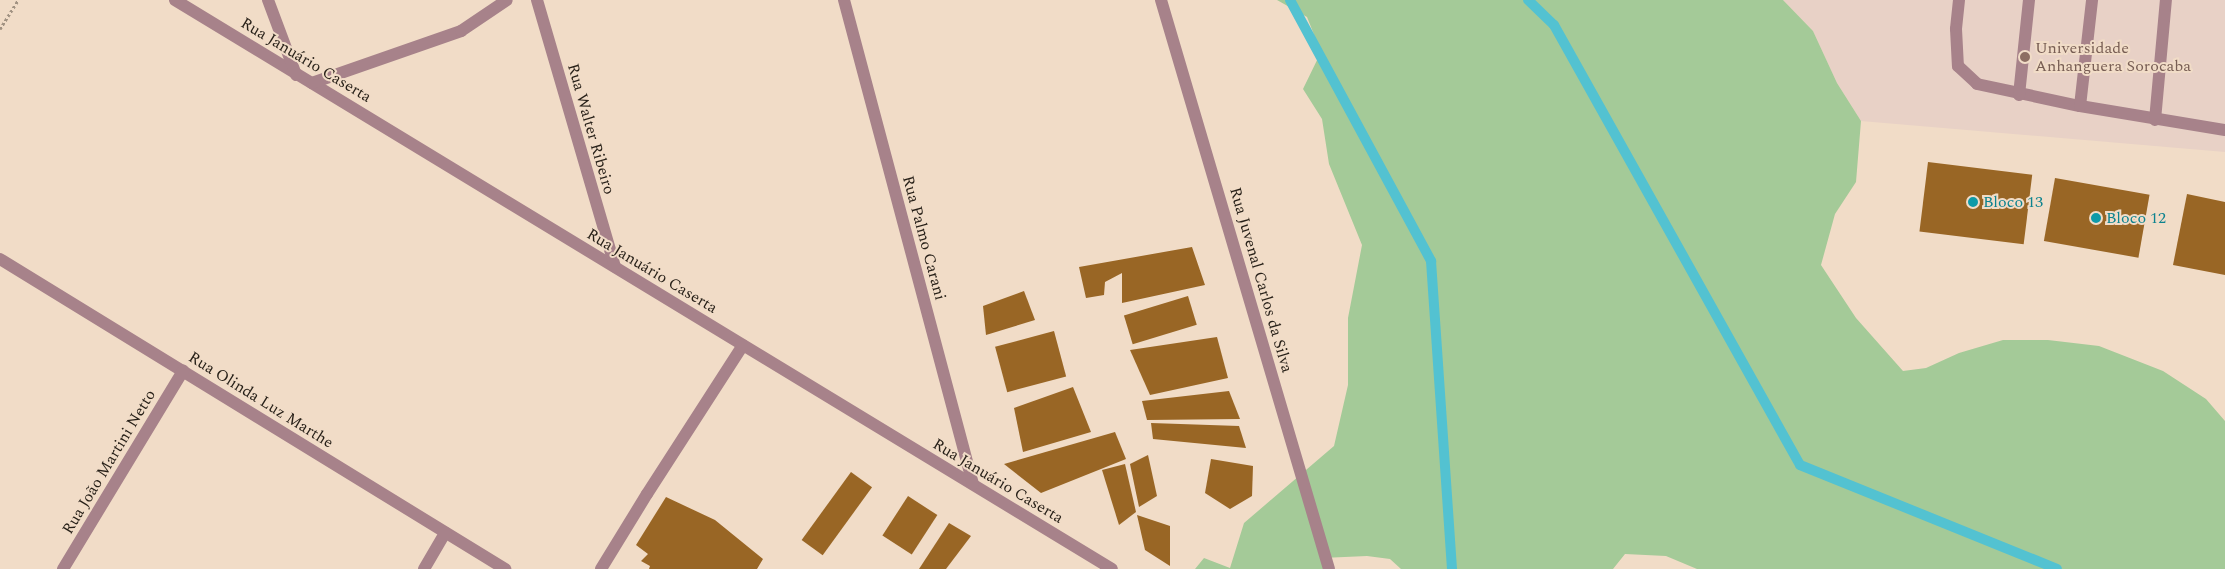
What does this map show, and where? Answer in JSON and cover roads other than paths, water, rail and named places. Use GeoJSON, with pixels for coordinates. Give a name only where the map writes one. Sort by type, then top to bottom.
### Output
{"type":"FeatureCollection","features":[{"type":"Feature","properties":{"kind":"street","name":"Rua Januário Caserta"},"geometry":{"type":"LineString","coordinates":[[175,0],[1112,569]]}},
{"type":"Feature","properties":{"kind":"street"},"geometry":{"type":"LineString","coordinates":[[268,0],[296,74]]}},
{"type":"Feature","properties":{"kind":"street"},"geometry":{"type":"LineString","coordinates":[[312,83],[461,32],[507,0]]}},
{"type":"Feature","properties":{"kind":"street","name":"Rua Walter Ribeiro"},"geometry":{"type":"LineString","coordinates":[[537,0],[615,267]]}},
{"type":"Feature","properties":{"kind":"street","name":"Rua Palmo Carani"},"geometry":{"type":"LineString","coordinates":[[844,0],[973,484]]}},
{"type":"Feature","properties":{"kind":"street","name":"Rua Juvenal Carlos da Silva"},"geometry":{"type":"LineString","coordinates":[[1161,0],[1329,569]]}},
{"type":"Feature","properties":{"kind":"street"},"geometry":{"type":"LineString","coordinates":[[1960,0],[1956,29],[1958,66],[1977,84],[2019,95],[2155,120],[2225,130]]}},
{"type":"Feature","properties":{"kind":"street"},"geometry":{"type":"LineString","coordinates":[[2019,95],[2029,0]]}},
{"type":"Feature","properties":{"kind":"street"},"geometry":{"type":"LineString","coordinates":[[2080,106],[2092,0]]}},
{"type":"Feature","properties":{"kind":"street"},"geometry":{"type":"LineString","coordinates":[[2155,120],[2166,0]]}},
{"type":"Feature","properties":{"kind":"street","name":"Rua Olinda Luz Marthe"},"geometry":{"type":"LineString","coordinates":[[0,259],[505,569]]}},
{"type":"Feature","properties":{"kind":"street"},"geometry":{"type":"LineString","coordinates":[[601,569],[743,345]]}},
{"type":"Feature","properties":{"kind":"street","name":"Rua João Martini Netto"},"geometry":{"type":"LineString","coordinates":[[63,569],[183,371]]}},
{"type":"Feature","properties":{"kind":"street"},"geometry":{"type":"LineString","coordinates":[[424,569],[446,533]]}},
{"type":"Feature","properties":{"kind":"waterway"},"geometry":{"type":"LineString","coordinates":[[1290,0],[1431,261],[1452,569]]}},
{"type":"Feature","properties":{"kind":"waterway"},"geometry":{"type":"LineString","coordinates":[[1528,0],[1554,25],[1800,465],[2057,569]]}},
{"type":"Feature","properties":{"kind":"place","name":"Universidade Anhanguera Sorocaba"},"geometry":{"type":"Point","coordinates":[2025,57]}},
{"type":"Feature","properties":{"kind":"place","name":"Bloco 13"},"geometry":{"type":"Point","coordinates":[1973,202]}},
{"type":"Feature","properties":{"kind":"place","name":"Bloco 12"},"geometry":{"type":"Point","coordinates":[2096,218]}}]}
